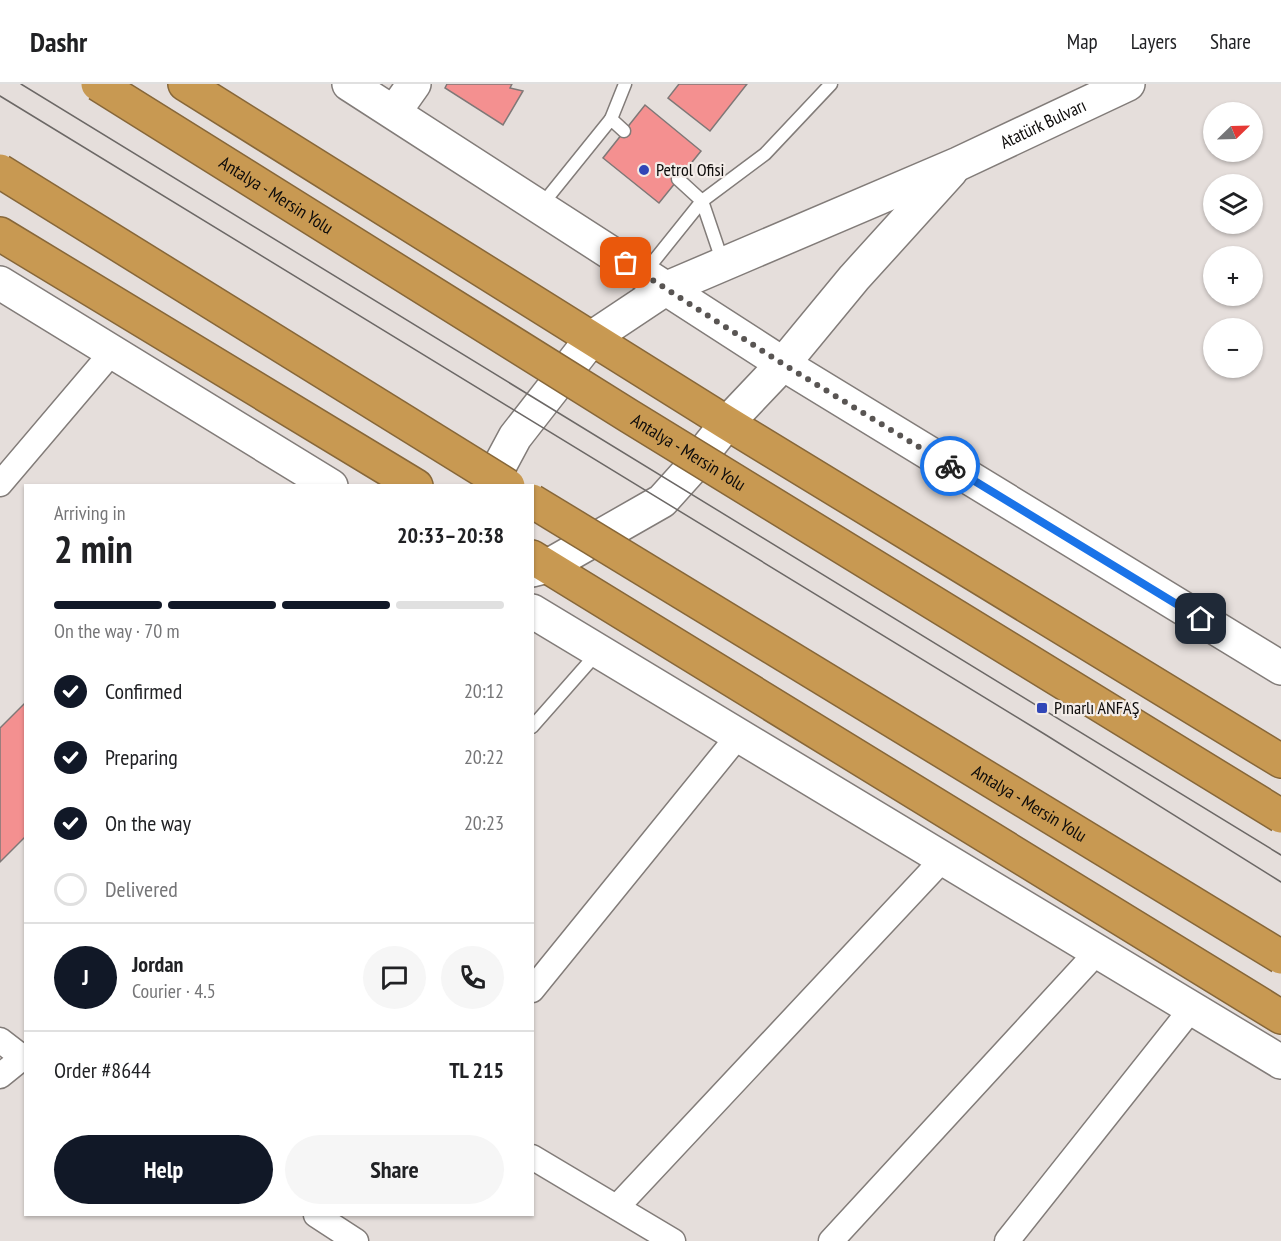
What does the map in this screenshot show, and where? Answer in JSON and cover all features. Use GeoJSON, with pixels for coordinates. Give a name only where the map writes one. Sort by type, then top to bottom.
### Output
{"type":"FeatureCollection","features":[{"type":"Feature","properties":{"kind":"highway","name":"Antalya - Mersin Yolu"},"geometry":{"type":"LineString","coordinates":[[98,84],[629,416],[1281,816]]}},
{"type":"Feature","properties":{"kind":"highway"},"geometry":{"type":"LineString","coordinates":[[185,84],[727,423],[1281,761]]}},
{"type":"Feature","properties":{"kind":"highway"},"geometry":{"type":"LineString","coordinates":[[0,171],[505,484]]}},
{"type":"Feature","properties":{"kind":"highway"},"geometry":{"type":"LineString","coordinates":[[0,234],[413,484]]}},
{"type":"Feature","properties":{"kind":"highway","name":"Antalya - Mersin Yolu"},"geometry":{"type":"LineString","coordinates":[[534,502],[1281,957]]}},
{"type":"Feature","properties":{"kind":"highway"},"geometry":{"type":"LineString","coordinates":[[538,564],[1281,1017]]}},
{"type":"Feature","properties":{"kind":"street"},"geometry":{"type":"LineString","coordinates":[[349,84],[395,111],[783,364],[1281,668]]}},
{"type":"Feature","properties":{"kind":"street"},"geometry":{"type":"LineString","coordinates":[[395,111],[414,84]]}},
{"type":"Feature","properties":{"kind":"street","name":"Atatürk Bulvarı"},"geometry":{"type":"LineString","coordinates":[[494,484],[500,465],[515,437],[592,337],[654,282],[723,264],[958,164],[1128,84]]}},
{"type":"Feature","properties":{"kind":"street"},"geometry":{"type":"LineString","coordinates":[[538,564],[662,501],[727,423],[783,364],[855,278],[958,164]]}},
{"type":"Feature","properties":{"kind":"street"},"geometry":{"type":"LineString","coordinates":[[0,283],[113,351],[312,478]]}},
{"type":"Feature","properties":{"kind":"street"},"geometry":{"type":"LineString","coordinates":[[0,484],[113,351]]}},
{"type":"Feature","properties":{"kind":"street"},"geometry":{"type":"LineString","coordinates":[[534,612],[1281,1062]]}},
{"type":"Feature","properties":{"kind":"street"},"geometry":{"type":"LineString","coordinates":[[534,988],[739,735]]}},
{"type":"Feature","properties":{"kind":"street"},"geometry":{"type":"LineString","coordinates":[[617,1207],[943,859]]}},
{"type":"Feature","properties":{"kind":"street"},"geometry":{"type":"LineString","coordinates":[[831,1241],[1098,951]]}},
{"type":"Feature","properties":{"kind":"street"},"geometry":{"type":"LineString","coordinates":[[1007,1241],[1191,1008]]}},
{"type":"Feature","properties":{"kind":"street"},"geometry":{"type":"LineString","coordinates":[[0,1040],[24,1056],[0,1076]]}},
{"type":"Feature","properties":{"kind":"street"},"geometry":{"type":"LineString","coordinates":[[534,1158],[673,1241]]}},
{"type":"Feature","properties":{"kind":"street"},"geometry":{"type":"LineString","coordinates":[[318,1216],[356,1241]]}},
{"type":"Feature","properties":{"kind":"lane"},"geometry":{"type":"LineString","coordinates":[[540,207],[612,119],[625,84]]}},
{"type":"Feature","properties":{"kind":"lane"},"geometry":{"type":"LineString","coordinates":[[654,282],[702,201],[765,154],[831,84]]}},
{"type":"Feature","properties":{"kind":"lane"},"geometry":{"type":"LineString","coordinates":[[612,119],[624,131]]}},
{"type":"Feature","properties":{"kind":"lane"},"geometry":{"type":"LineString","coordinates":[[678,179],[702,201],[723,264]]}},
{"type":"Feature","properties":{"kind":"lane"},"geometry":{"type":"LineString","coordinates":[[534,725],[599,651]]}},
{"type":"Feature","properties":{"kind":"building"},"geometry":{"type":"Polygon","coordinates":[[[447,84],[512,84],[510,88],[523,91],[503,125],[445,88],[447,84]]]}},
{"type":"Feature","properties":{"kind":"building"},"geometry":{"type":"Polygon","coordinates":[[[679,84],[747,84],[710,131],[668,98],[679,84]]]}},
{"type":"Feature","properties":{"kind":"building"},"geometry":{"type":"Polygon","coordinates":[[[645,105],[701,151],[659,203],[603,158],[645,105]]]}},
{"type":"Feature","properties":{"kind":"building"},"geometry":{"type":"Polygon","coordinates":[[[24,704],[24,838],[0,862],[0,728],[24,704]]]}},
{"type":"Feature","properties":{"kind":"tram line"},"geometry":{"type":"LineString","coordinates":[[21,84],[1281,855]]}},
{"type":"Feature","properties":{"kind":"tram line"},"geometry":{"type":"LineString","coordinates":[[0,96],[1046,735],[1281,882]]}},
{"type":"Feature","properties":{"kind":"way so far"},"geometry":{"type":"LineString","coordinates":[[626,263],[783,364],[950,466]]}},
{"type":"Feature","properties":{"kind":"place","name":"Petrol Ofisi"},"geometry":{"type":"Point","coordinates":[644,170]}},
{"type":"Feature","properties":{"kind":"place","name":"Pınarlı ANFAŞ"},"geometry":{"type":"Point","coordinates":[1042,708]}},
{"type":"Feature","properties":{"kind":"route"},"geometry":{"type":"LineString","coordinates":[[950,466],[1201,619]]}}]}
